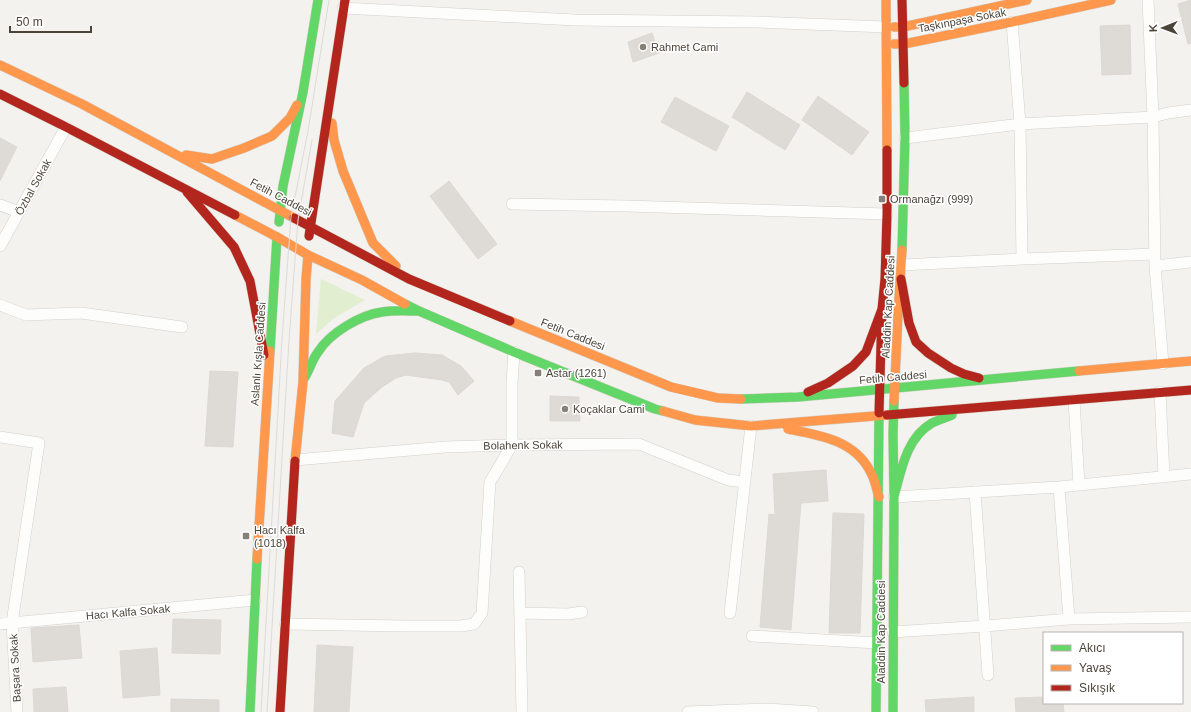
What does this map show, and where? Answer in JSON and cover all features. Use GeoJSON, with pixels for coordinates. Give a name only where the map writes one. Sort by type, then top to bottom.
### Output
{"type":"FeatureCollection","features":[{"type":"Feature","properties":{"kind":"main road","name":"Aslanlı Kışla Caddesi"},"geometry":{"type":"LineString","coordinates":[[250,712],[255,600],[277,236],[283,186],[303,92],[318,0]]}},
{"type":"Feature","properties":{"kind":"main road","name":"Aladdin Kap Caddesi"},"geometry":{"type":"LineString","coordinates":[[876,712],[879,415],[882,309],[888,214],[886,0]]}},
{"type":"Feature","properties":{"kind":"main road","name":"Aladdin Kap Caddesi"},"geometry":{"type":"LineString","coordinates":[[893,712],[894,434],[898,315],[902,265],[905,138],[902,0]]}},
{"type":"Feature","properties":{"kind":"main road"},"geometry":{"type":"LineString","coordinates":[[886,27],[903,27],[1027,0]]}},
{"type":"Feature","properties":{"kind":"main road","name":"Taşkınpaşa Sokak"},"geometry":{"type":"LineString","coordinates":[[886,44],[904,44],[1112,0]]}},
{"type":"Feature","properties":{"kind":"main road"},"geometry":{"type":"LineString","coordinates":[[280,712],[295,460],[303,382],[306,279],[310,226],[344,4]]}},
{"type":"Feature","properties":{"kind":"main road","name":"Fetih Caddesi"},"geometry":{"type":"LineString","coordinates":[[0,65],[82,104],[409,280],[671,387],[718,398],[798,398],[1191,361]]}},
{"type":"Feature","properties":{"kind":"main road"},"geometry":{"type":"LineString","coordinates":[[175,154],[212,159],[272,136],[290,118],[303,92]]}},
{"type":"Feature","properties":{"kind":"main road"},"geometry":{"type":"LineString","coordinates":[[330,93],[334,140],[343,171],[356,204],[373,243],[409,280]]}},
{"type":"Feature","properties":{"kind":"main road"},"geometry":{"type":"LineString","coordinates":[[0,94],[277,236],[308,255],[362,280],[419,311],[514,352],[654,409],[695,420],[751,426],[769,425],[1191,390]]}},
{"type":"Feature","properties":{"kind":"main road"},"geometry":{"type":"LineString","coordinates":[[186,190],[234,247],[250,281],[258,318],[268,382]]}},
{"type":"Feature","properties":{"kind":"main road"},"geometry":{"type":"LineString","coordinates":[[901,279],[909,323],[916,342],[928,353],[951,368],[964,374],[985,380]]}},
{"type":"Feature","properties":{"kind":"main road"},"geometry":{"type":"LineString","coordinates":[[798,398],[828,383],[853,366],[866,352],[882,309]]}},
{"type":"Feature","properties":{"kind":"main road"},"geometry":{"type":"LineString","coordinates":[[303,382],[319,350],[340,329],[358,319],[379,312],[391,310],[419,311]]}},
{"type":"Feature","properties":{"kind":"main road"},"geometry":{"type":"LineString","coordinates":[[894,497],[909,448],[914,438],[930,424],[970,408]]}},
{"type":"Feature","properties":{"kind":"main road"},"geometry":{"type":"LineString","coordinates":[[769,425],[828,437],[845,444],[858,455],[870,470],[878,497]]}},
{"type":"Feature","properties":{"kind":"street"},"geometry":{"type":"LineString","coordinates":[[1148,0],[1153,118],[1155,266],[1163,364]]}},
{"type":"Feature","properties":{"kind":"street"},"geometry":{"type":"LineString","coordinates":[[344,4],[575,20],[758,22],[886,27]]}},
{"type":"Feature","properties":{"kind":"street"},"geometry":{"type":"LineString","coordinates":[[1012,22],[1020,124],[1022,259]]}},
{"type":"Feature","properties":{"kind":"street"},"geometry":{"type":"LineString","coordinates":[[905,138],[1020,124],[1153,118],[1168,113],[1191,110]]}},
{"type":"Feature","properties":{"kind":"street","name":"Özbal Sokak"},"geometry":{"type":"LineString","coordinates":[[0,246],[66,127]]}},
{"type":"Feature","properties":{"kind":"street"},"geometry":{"type":"LineString","coordinates":[[512,204],[888,214]]}},
{"type":"Feature","properties":{"kind":"street"},"geometry":{"type":"LineString","coordinates":[[0,205],[19,212]]}},
{"type":"Feature","properties":{"kind":"street"},"geometry":{"type":"LineString","coordinates":[[902,265],[1155,254]]}},
{"type":"Feature","properties":{"kind":"street"},"geometry":{"type":"LineString","coordinates":[[1155,266],[1191,262]]}},
{"type":"Feature","properties":{"kind":"street"},"geometry":{"type":"LineString","coordinates":[[0,305],[26,315],[81,313],[182,327]]}},
{"type":"Feature","properties":{"kind":"street"},"geometry":{"type":"LineString","coordinates":[[285,624],[461,626],[474,624],[482,613],[490,482],[512,445],[512,383],[514,352]]}},
{"type":"Feature","properties":{"kind":"street"},"geometry":{"type":"LineString","coordinates":[[1160,392],[1164,477]]}},
{"type":"Feature","properties":{"kind":"street"},"geometry":{"type":"LineString","coordinates":[[1074,400],[1078,485]]}},
{"type":"Feature","properties":{"kind":"street"},"geometry":{"type":"LineString","coordinates":[[730,613],[751,426]]}},
{"type":"Feature","properties":{"kind":"street","name":"Başara Sokak"},"geometry":{"type":"LineString","coordinates":[[0,437],[39,443],[12,623],[17,712]]}},
{"type":"Feature","properties":{"kind":"street","name":"Bolahenk Sokak"},"geometry":{"type":"LineString","coordinates":[[295,460],[445,447],[638,444],[728,480],[745,482]]}},
{"type":"Feature","properties":{"kind":"street"},"geometry":{"type":"LineString","coordinates":[[894,497],[1059,487],[1191,474]]}},
{"type":"Feature","properties":{"kind":"street"},"geometry":{"type":"LineString","coordinates":[[1059,487],[1069,619]]}},
{"type":"Feature","properties":{"kind":"street"},"geometry":{"type":"LineString","coordinates":[[975,492],[988,675]]}},
{"type":"Feature","properties":{"kind":"street"},"geometry":{"type":"LineString","coordinates":[[519,572],[522,712]]}},
{"type":"Feature","properties":{"kind":"street","name":"Hacı Kalfa Sokak"},"geometry":{"type":"LineString","coordinates":[[0,624],[255,600]]}},
{"type":"Feature","properties":{"kind":"street"},"geometry":{"type":"LineString","coordinates":[[520,613],[568,614],[582,612]]}},
{"type":"Feature","properties":{"kind":"street"},"geometry":{"type":"LineString","coordinates":[[894,632],[1069,619],[1191,617]]}},
{"type":"Feature","properties":{"kind":"street"},"geometry":{"type":"LineString","coordinates":[[752,636],[876,643]]}},
{"type":"Feature","properties":{"kind":"street"},"geometry":{"type":"LineString","coordinates":[[688,712],[767,709],[813,712]]}},
{"type":"Feature","properties":{"kind":"green space"},"geometry":{"type":"Polygon","coordinates":[[[321,279],[365,300],[333,319],[316,334],[321,279]]]}},
{"type":"Feature","properties":{"kind":"building"},"geometry":{"type":"Polygon","coordinates":[[[1191,0],[1191,43],[1188,44],[1178,4],[1191,0]]]}},
{"type":"Feature","properties":{"kind":"building"},"geometry":{"type":"Polygon","coordinates":[[[1130,25],[1131,74],[1102,75],[1100,26],[1130,25]]]}},
{"type":"Feature","properties":{"kind":"building","name":"Rahmet Cami"},"geometry":{"type":"Polygon","coordinates":[[[652,33],[659,53],[633,62],[628,42],[652,33]]]}},
{"type":"Feature","properties":{"kind":"building"},"geometry":{"type":"Polygon","coordinates":[[[747,92],[800,125],[785,150],[732,117],[747,92]]]}},
{"type":"Feature","properties":{"kind":"building"},"geometry":{"type":"Polygon","coordinates":[[[818,96],[869,132],[852,155],[802,120],[818,96]]]}},
{"type":"Feature","properties":{"kind":"building"},"geometry":{"type":"Polygon","coordinates":[[[675,97],[729,126],[716,151],[661,122],[675,97]]]}},
{"type":"Feature","properties":{"kind":"building"},"geometry":{"type":"Polygon","coordinates":[[[0,138],[17,147],[0,181],[0,138]]]}},
{"type":"Feature","properties":{"kind":"building"},"geometry":{"type":"Polygon","coordinates":[[[449,181],[497,244],[478,259],[430,196],[449,181]]]}},
{"type":"Feature","properties":{"kind":"building"},"geometry":{"type":"Polygon","coordinates":[[[415,353],[442,355],[461,366],[474,381],[458,395],[449,382],[442,380],[406,375],[396,378],[382,387],[364,403],[353,437],[332,433],[335,401],[364,368],[385,356],[415,353]]]}},
{"type":"Feature","properties":{"kind":"building"},"geometry":{"type":"Polygon","coordinates":[[[210,371],[238,372],[233,447],[205,446],[210,371]]]}},
{"type":"Feature","properties":{"kind":"building","name":"Koçaklar Cami"},"geometry":{"type":"Polygon","coordinates":[[[550,396],[579,397],[580,421],[550,421],[550,396]]]}},
{"type":"Feature","properties":{"kind":"building"},"geometry":{"type":"Polygon","coordinates":[[[826,470],[828,501],[801,503],[791,630],[760,627],[769,514],[775,515],[773,474],[826,470]]]}},
{"type":"Feature","properties":{"kind":"building"},"geometry":{"type":"Polygon","coordinates":[[[833,513],[864,514],[860,633],[829,633],[833,513]]]}},
{"type":"Feature","properties":{"kind":"building"},"geometry":{"type":"Polygon","coordinates":[[[173,619],[221,620],[220,654],[172,653],[173,619]]]}},
{"type":"Feature","properties":{"kind":"building"},"geometry":{"type":"Polygon","coordinates":[[[79,625],[82,658],[33,662],[31,628],[79,625]]]}},
{"type":"Feature","properties":{"kind":"building"},"geometry":{"type":"Polygon","coordinates":[[[317,645],[353,647],[349,712],[314,712],[317,645]]]}},
{"type":"Feature","properties":{"kind":"building"},"geometry":{"type":"Polygon","coordinates":[[[157,648],[160,695],[123,698],[120,651],[157,648]]]}},
{"type":"Feature","properties":{"kind":"building"},"geometry":{"type":"Polygon","coordinates":[[[66,687],[68,712],[34,712],[33,689],[66,687]]]}},
{"type":"Feature","properties":{"kind":"building"},"geometry":{"type":"Polygon","coordinates":[[[974,697],[974,712],[926,712],[925,700],[974,697]]]}},
{"type":"Feature","properties":{"kind":"building"},"geometry":{"type":"Polygon","coordinates":[[[1043,697],[1043,704],[1063,704],[1064,712],[1016,712],[1015,698],[1043,697]]]}},
{"type":"Feature","properties":{"kind":"building"},"geometry":{"type":"Polygon","coordinates":[[[171,699],[219,700],[219,712],[171,712],[171,699]]]}},
{"type":"Feature","properties":{"kind":"tram line"},"geometry":{"type":"LineString","coordinates":[[261,712],[282,339],[291,217],[308,131],[329,0]]}},
{"type":"Feature","properties":{"kind":"tram line"},"geometry":{"type":"LineString","coordinates":[[267,712],[289,340],[298,220],[312,140]]}},
{"type":"Feature","properties":{"kind":"traffic: fast"},"geometry":{"type":"LineString","coordinates":[[279,222],[283,186],[303,92],[318,0]]}},
{"type":"Feature","properties":{"kind":"traffic: fast"},"geometry":{"type":"LineString","coordinates":[[902,250],[905,138],[904,83]]}},
{"type":"Feature","properties":{"kind":"traffic: fast"},"geometry":{"type":"LineString","coordinates":[[270,351],[277,237]]}},
{"type":"Feature","properties":{"kind":"traffic: fast"},"geometry":{"type":"LineString","coordinates":[[405,304],[514,352],[663,411]]}},
{"type":"Feature","properties":{"kind":"traffic: fast"},"geometry":{"type":"LineString","coordinates":[[305,377],[314,358],[323,345],[346,326],[364,317],[382,312],[419,311]]}},
{"type":"Feature","properties":{"kind":"traffic: fast"},"geometry":{"type":"LineString","coordinates":[[741,399],[798,397],[1079,371]]}},
{"type":"Feature","properties":{"kind":"traffic: fast"},"geometry":{"type":"LineString","coordinates":[[893,712],[894,401]]}},
{"type":"Feature","properties":{"kind":"traffic: fast"},"geometry":{"type":"LineString","coordinates":[[876,712],[879,413]]}},
{"type":"Feature","properties":{"kind":"traffic: fast"},"geometry":{"type":"LineString","coordinates":[[894,497],[902,466],[910,446],[916,437],[923,429],[932,423],[952,415]]}},
{"type":"Feature","properties":{"kind":"traffic: fast"},"geometry":{"type":"LineString","coordinates":[[250,712],[257,559]]}},
{"type":"Feature","properties":{"kind":"traffic: slow"},"geometry":{"type":"LineString","coordinates":[[886,0],[887,150]]}},
{"type":"Feature","properties":{"kind":"traffic: slow"},"geometry":{"type":"LineString","coordinates":[[894,27],[903,27],[1027,0]]}},
{"type":"Feature","properties":{"kind":"traffic: slow"},"geometry":{"type":"LineString","coordinates":[[894,44],[904,44],[1111,0]]}},
{"type":"Feature","properties":{"kind":"traffic: slow"},"geometry":{"type":"LineString","coordinates":[[0,65],[82,104],[294,218]]}},
{"type":"Feature","properties":{"kind":"traffic: slow"},"geometry":{"type":"LineString","coordinates":[[186,155],[212,159],[272,136],[290,118],[297,105]]}},
{"type":"Feature","properties":{"kind":"traffic: slow"},"geometry":{"type":"LineString","coordinates":[[332,123],[334,140],[343,171],[373,243],[396,266]]}},
{"type":"Feature","properties":{"kind":"traffic: slow"},"geometry":{"type":"LineString","coordinates":[[235,215],[308,255],[362,280],[405,304]]}},
{"type":"Feature","properties":{"kind":"traffic: slow"},"geometry":{"type":"LineString","coordinates":[[894,401],[902,250]]}},
{"type":"Feature","properties":{"kind":"traffic: slow"},"geometry":{"type":"LineString","coordinates":[[295,461],[303,382],[308,255]]}},
{"type":"Feature","properties":{"kind":"traffic: slow"},"geometry":{"type":"LineString","coordinates":[[510,321],[671,387],[718,398],[741,399]]}},
{"type":"Feature","properties":{"kind":"traffic: slow"},"geometry":{"type":"LineString","coordinates":[[257,559],[270,351]]}},
{"type":"Feature","properties":{"kind":"traffic: slow"},"geometry":{"type":"LineString","coordinates":[[1079,371],[1191,361]]}},
{"type":"Feature","properties":{"kind":"traffic: slow"},"geometry":{"type":"LineString","coordinates":[[663,411],[695,420],[751,426],[887,415]]}},
{"type":"Feature","properties":{"kind":"traffic: slow"},"geometry":{"type":"LineString","coordinates":[[788,429],[835,441],[855,452],[872,474],[879,497]]}},
{"type":"Feature","properties":{"kind":"traffic: jam"},"geometry":{"type":"LineString","coordinates":[[309,236],[345,0]]}},
{"type":"Feature","properties":{"kind":"traffic: jam"},"geometry":{"type":"LineString","coordinates":[[902,0],[904,83]]}},
{"type":"Feature","properties":{"kind":"traffic: jam"},"geometry":{"type":"LineString","coordinates":[[0,94],[235,215]]}},
{"type":"Feature","properties":{"kind":"traffic: jam"},"geometry":{"type":"LineString","coordinates":[[879,413],[887,214],[887,150]]}},
{"type":"Feature","properties":{"kind":"traffic: jam"},"geometry":{"type":"LineString","coordinates":[[187,192],[234,247],[250,281],[264,355]]}},
{"type":"Feature","properties":{"kind":"traffic: jam"},"geometry":{"type":"LineString","coordinates":[[294,218],[409,279],[510,321]]}},
{"type":"Feature","properties":{"kind":"traffic: jam"},"geometry":{"type":"LineString","coordinates":[[901,279],[909,323],[916,342],[928,353],[951,368],[964,374],[979,378]]}},
{"type":"Feature","properties":{"kind":"traffic: jam"},"geometry":{"type":"LineString","coordinates":[[808,392],[828,383],[853,366],[866,352],[882,309]]}},
{"type":"Feature","properties":{"kind":"traffic: jam"},"geometry":{"type":"LineString","coordinates":[[887,415],[1191,390]]}},
{"type":"Feature","properties":{"kind":"traffic: jam"},"geometry":{"type":"LineString","coordinates":[[280,712],[295,461]]}},
{"type":"Feature","properties":{"kind":"place","name":"Rahmet Cami"},"geometry":{"type":"Point","coordinates":[643,47]}},
{"type":"Feature","properties":{"kind":"place","name":"Ormanağzı (999)"},"geometry":{"type":"Point","coordinates":[882,199]}},
{"type":"Feature","properties":{"kind":"place","name":"Astar (1261)"},"geometry":{"type":"Point","coordinates":[538,373]}},
{"type":"Feature","properties":{"kind":"place","name":"Koçaklar Cami"},"geometry":{"type":"Point","coordinates":[565,409]}},
{"type":"Feature","properties":{"kind":"place","name":"Hacı Kalfa (1018)"},"geometry":{"type":"Point","coordinates":[246,536]}}]}
